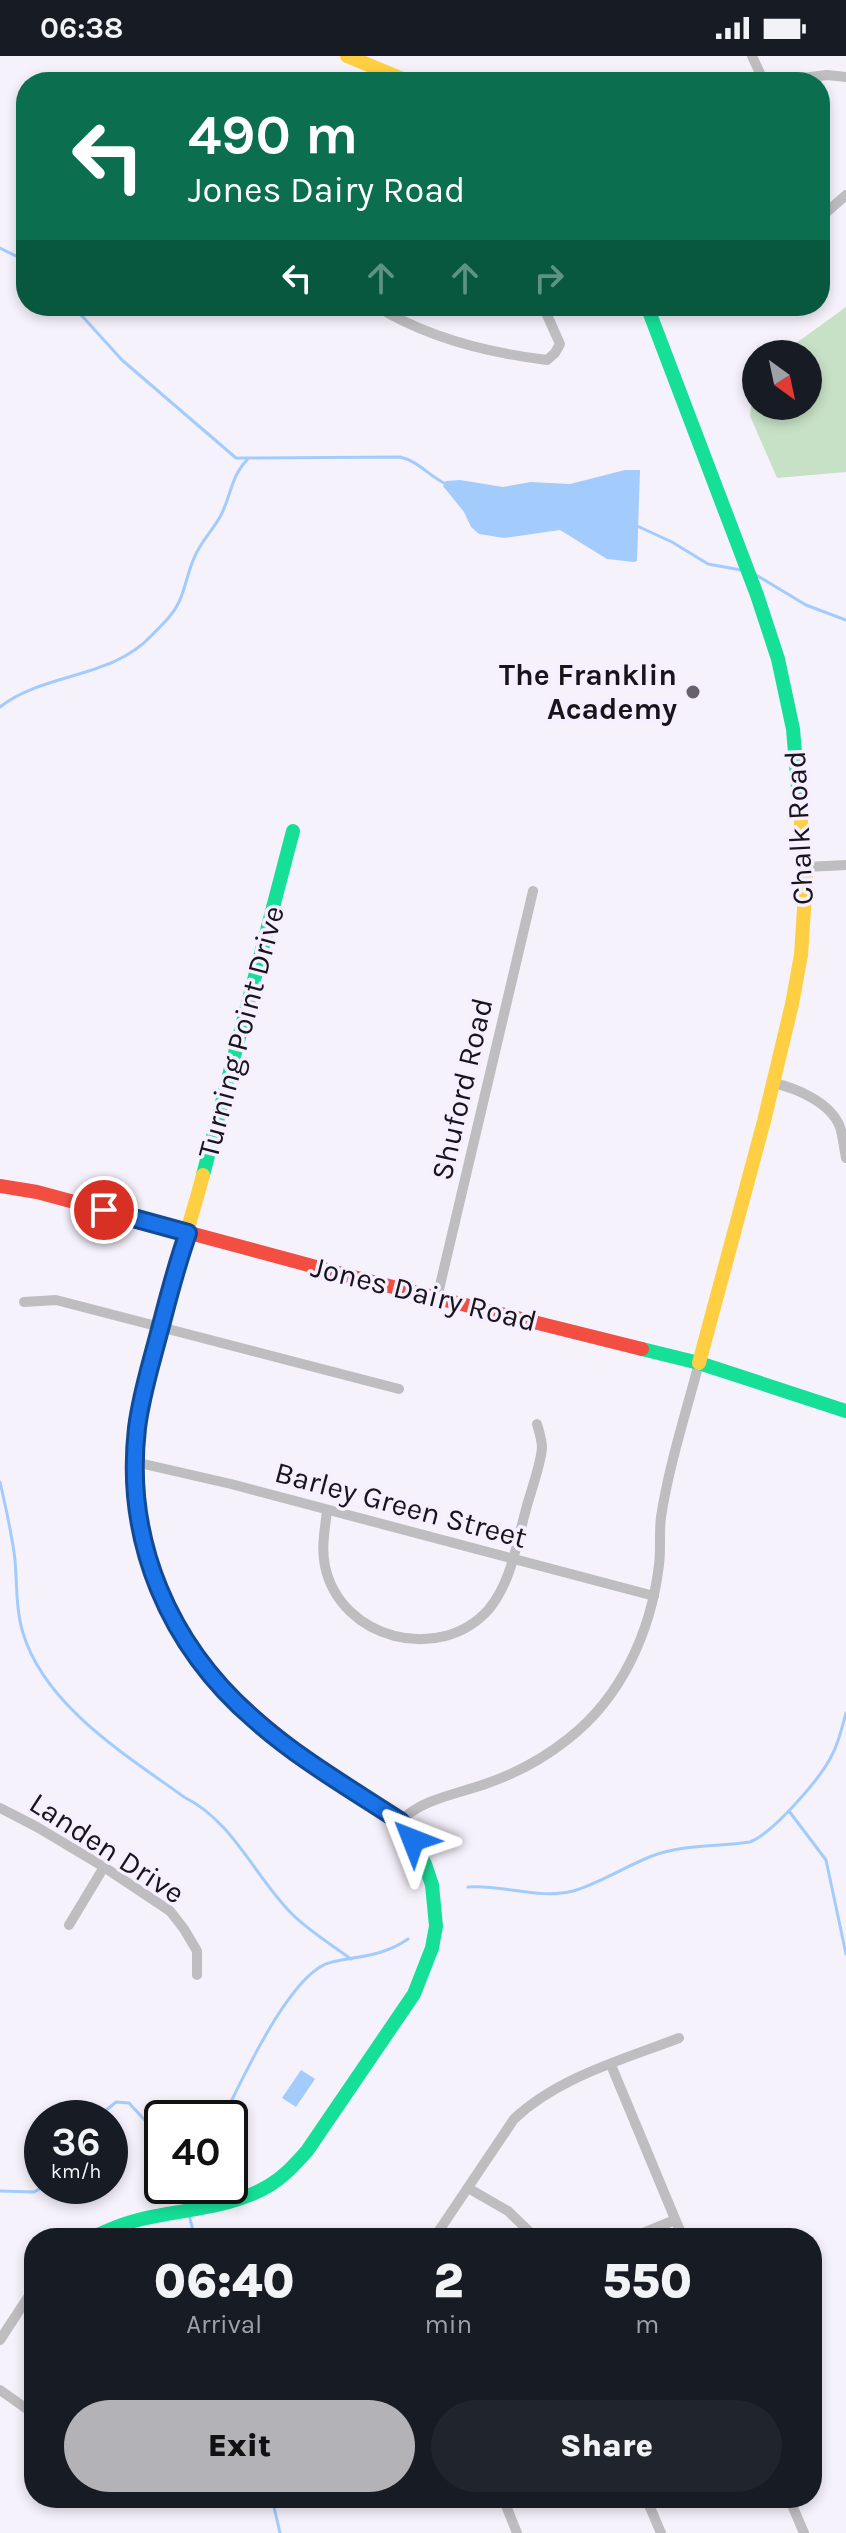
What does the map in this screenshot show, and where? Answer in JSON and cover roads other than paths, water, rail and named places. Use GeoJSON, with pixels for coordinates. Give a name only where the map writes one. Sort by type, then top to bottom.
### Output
{"type":"FeatureCollection","features":[{"type":"Feature","properties":{"kind":"street"},"geometry":{"type":"LineString","coordinates":[[347,56],[386,72]]}},
{"type":"Feature","properties":{"kind":"street"},"geometry":{"type":"LineString","coordinates":[[830,209],[846,195]]}},
{"type":"Feature","properties":{"kind":"street"},"geometry":{"type":"LineString","coordinates":[[397,316],[442,337],[487,350],[547,360],[560,344],[547,316]]}},
{"type":"Feature","properties":{"kind":"street","name":"Chalk Road"},"geometry":{"type":"LineString","coordinates":[[651,316],[771,634],[793,729],[806,867],[801,955],[773,1083],[699,1363]]}},
{"type":"Feature","properties":{"kind":"street","name":"Turning Point Drive"},"geometry":{"type":"LineString","coordinates":[[293,831],[142,1396],[135,1462],[137,1513],[148,1562],[171,1618],[194,1652],[253,1719],[400,1821]]}},
{"type":"Feature","properties":{"kind":"street"},"geometry":{"type":"LineString","coordinates":[[806,867],[846,865]]}},
{"type":"Feature","properties":{"kind":"street","name":"Shuford Road"},"geometry":{"type":"LineString","coordinates":[[437,1298],[533,891]]}},
{"type":"Feature","properties":{"kind":"street"},"geometry":{"type":"LineString","coordinates":[[773,1083],[819,1102],[833,1114],[840,1127],[846,1158]]}},
{"type":"Feature","properties":{"kind":"street","name":"Jones Dairy Road"},"geometry":{"type":"LineString","coordinates":[[0,1186],[37,1192],[437,1298],[699,1363],[846,1411]]}},
{"type":"Feature","properties":{"kind":"street"},"geometry":{"type":"LineString","coordinates":[[24,1302],[56,1300],[399,1389]]}},
{"type":"Feature","properties":{"kind":"street"},"geometry":{"type":"LineString","coordinates":[[116,2228],[139,2219],[212,2207],[268,2188],[307,2151],[406,2007],[427,1967],[436,1934],[437,1908],[426,1861],[400,1821],[432,1800],[489,1783],[522,1769],[569,1739],[601,1706],[629,1665],[645,1633],[654,1596],[661,1518],[699,1363]]}},
{"type":"Feature","properties":{"kind":"street"},"geometry":{"type":"LineString","coordinates":[[327,1511],[325,1566],[332,1587],[354,1616],[392,1637],[414,1640],[453,1634],[487,1611],[499,1594],[513,1559],[542,1447],[537,1424]]}},
{"type":"Feature","properties":{"kind":"street","name":"Barley Green Street"},"geometry":{"type":"LineString","coordinates":[[135,1462],[231,1484],[654,1596]]}},
{"type":"Feature","properties":{"kind":"street","name":"Landen Drive"},"geometry":{"type":"LineString","coordinates":[[0,1808],[104,1867],[170,1911],[197,1951],[197,1975]]}},
{"type":"Feature","properties":{"kind":"street"},"geometry":{"type":"LineString","coordinates":[[69,1925],[104,1867]]}},
{"type":"Feature","properties":{"kind":"street"},"geometry":{"type":"LineString","coordinates":[[441,2228],[514,2119],[528,2106],[547,2092],[679,2038]]}},
{"type":"Feature","properties":{"kind":"street"},"geometry":{"type":"LineString","coordinates":[[611,2065],[679,2228]]}},
{"type":"Feature","properties":{"kind":"street"},"geometry":{"type":"LineString","coordinates":[[468,2188],[508,2211],[526,2228]]}},
{"type":"Feature","properties":{"kind":"street"},"geometry":{"type":"LineString","coordinates":[[655,2228],[675,2220]]}},
{"type":"Feature","properties":{"kind":"street"},"geometry":{"type":"LineString","coordinates":[[0,2340],[24,2303]]}},
{"type":"Feature","properties":{"kind":"street"},"geometry":{"type":"LineString","coordinates":[[0,2390],[24,2407]]}},
{"type":"Feature","properties":{"kind":"street"},"geometry":{"type":"LineString","coordinates":[[507,2508],[517,2533]]}},
{"type":"Feature","properties":{"kind":"street"},"geometry":{"type":"LineString","coordinates":[[650,2508],[661,2533]]}},
{"type":"Feature","properties":{"kind":"street"},"geometry":{"type":"LineString","coordinates":[[793,2508],[804,2533]]}},
{"type":"Feature","properties":{"kind":"water"},"geometry":{"type":"Polygon","coordinates":[[[625,470],[640,470],[637,561],[634,562],[607,559],[560,530],[504,538],[479,534],[443,486],[446,481],[460,480],[503,487],[531,482],[570,484],[625,470]]]}},
{"type":"Feature","properties":{"kind":"water"},"geometry":{"type":"Polygon","coordinates":[[[301,2070],[315,2079],[296,2107],[282,2098],[301,2070]]]}},
{"type":"Feature","properties":{"kind":"waterway"},"geometry":{"type":"LineString","coordinates":[[0,248],[16,256]]}},
{"type":"Feature","properties":{"kind":"waterway"},"geometry":{"type":"LineString","coordinates":[[82,316],[122,360],[236,458],[400,457],[444,483]]}},
{"type":"Feature","properties":{"kind":"waterway"},"geometry":{"type":"LineString","coordinates":[[0,707],[37,687],[118,660],[136,649],[160,627],[177,607],[198,551],[221,515],[234,479],[247,460]]}},
{"type":"Feature","properties":{"kind":"waterway"},"geometry":{"type":"LineString","coordinates":[[635,525],[672,542],[708,564],[741,570]]}},
{"type":"Feature","properties":{"kind":"waterway"},"geometry":{"type":"LineString","coordinates":[[756,575],[806,605],[846,620]]}},
{"type":"Feature","properties":{"kind":"waterway"},"geometry":{"type":"LineString","coordinates":[[0,1482],[14,1550],[21,1625],[34,1659],[49,1684],[68,1706],[113,1746],[217,1820],[292,1914],[351,1959]]}},
{"type":"Feature","properties":{"kind":"waterway"},"geometry":{"type":"LineString","coordinates":[[468,1887],[547,1894],[573,1891],[664,1852],[750,1842],[783,1817],[818,1777],[834,1750],[846,1713]]}},
{"type":"Feature","properties":{"kind":"waterway"},"geometry":{"type":"LineString","coordinates":[[789,1811],[826,1860],[846,1954]]}},
{"type":"Feature","properties":{"kind":"waterway"},"geometry":{"type":"LineString","coordinates":[[232,2100],[284,2005],[316,1970],[332,1962],[381,1952],[408,1939]]}},
{"type":"Feature","properties":{"kind":"waterway"},"geometry":{"type":"LineString","coordinates":[[128,2103],[144,2119]]}},
{"type":"Feature","properties":{"kind":"waterway"},"geometry":{"type":"LineString","coordinates":[[0,2191],[24,2192]]}},
{"type":"Feature","properties":{"kind":"waterway"},"geometry":{"type":"LineString","coordinates":[[189,2215],[192,2228]]}},
{"type":"Feature","properties":{"kind":"waterway"},"geometry":{"type":"LineString","coordinates":[[274,2508],[280,2533]]}},
{"type":"Feature","properties":{"kind":"place","name":"The Franklin Academy"},"geometry":{"type":"Point","coordinates":[693,692]}}]}
